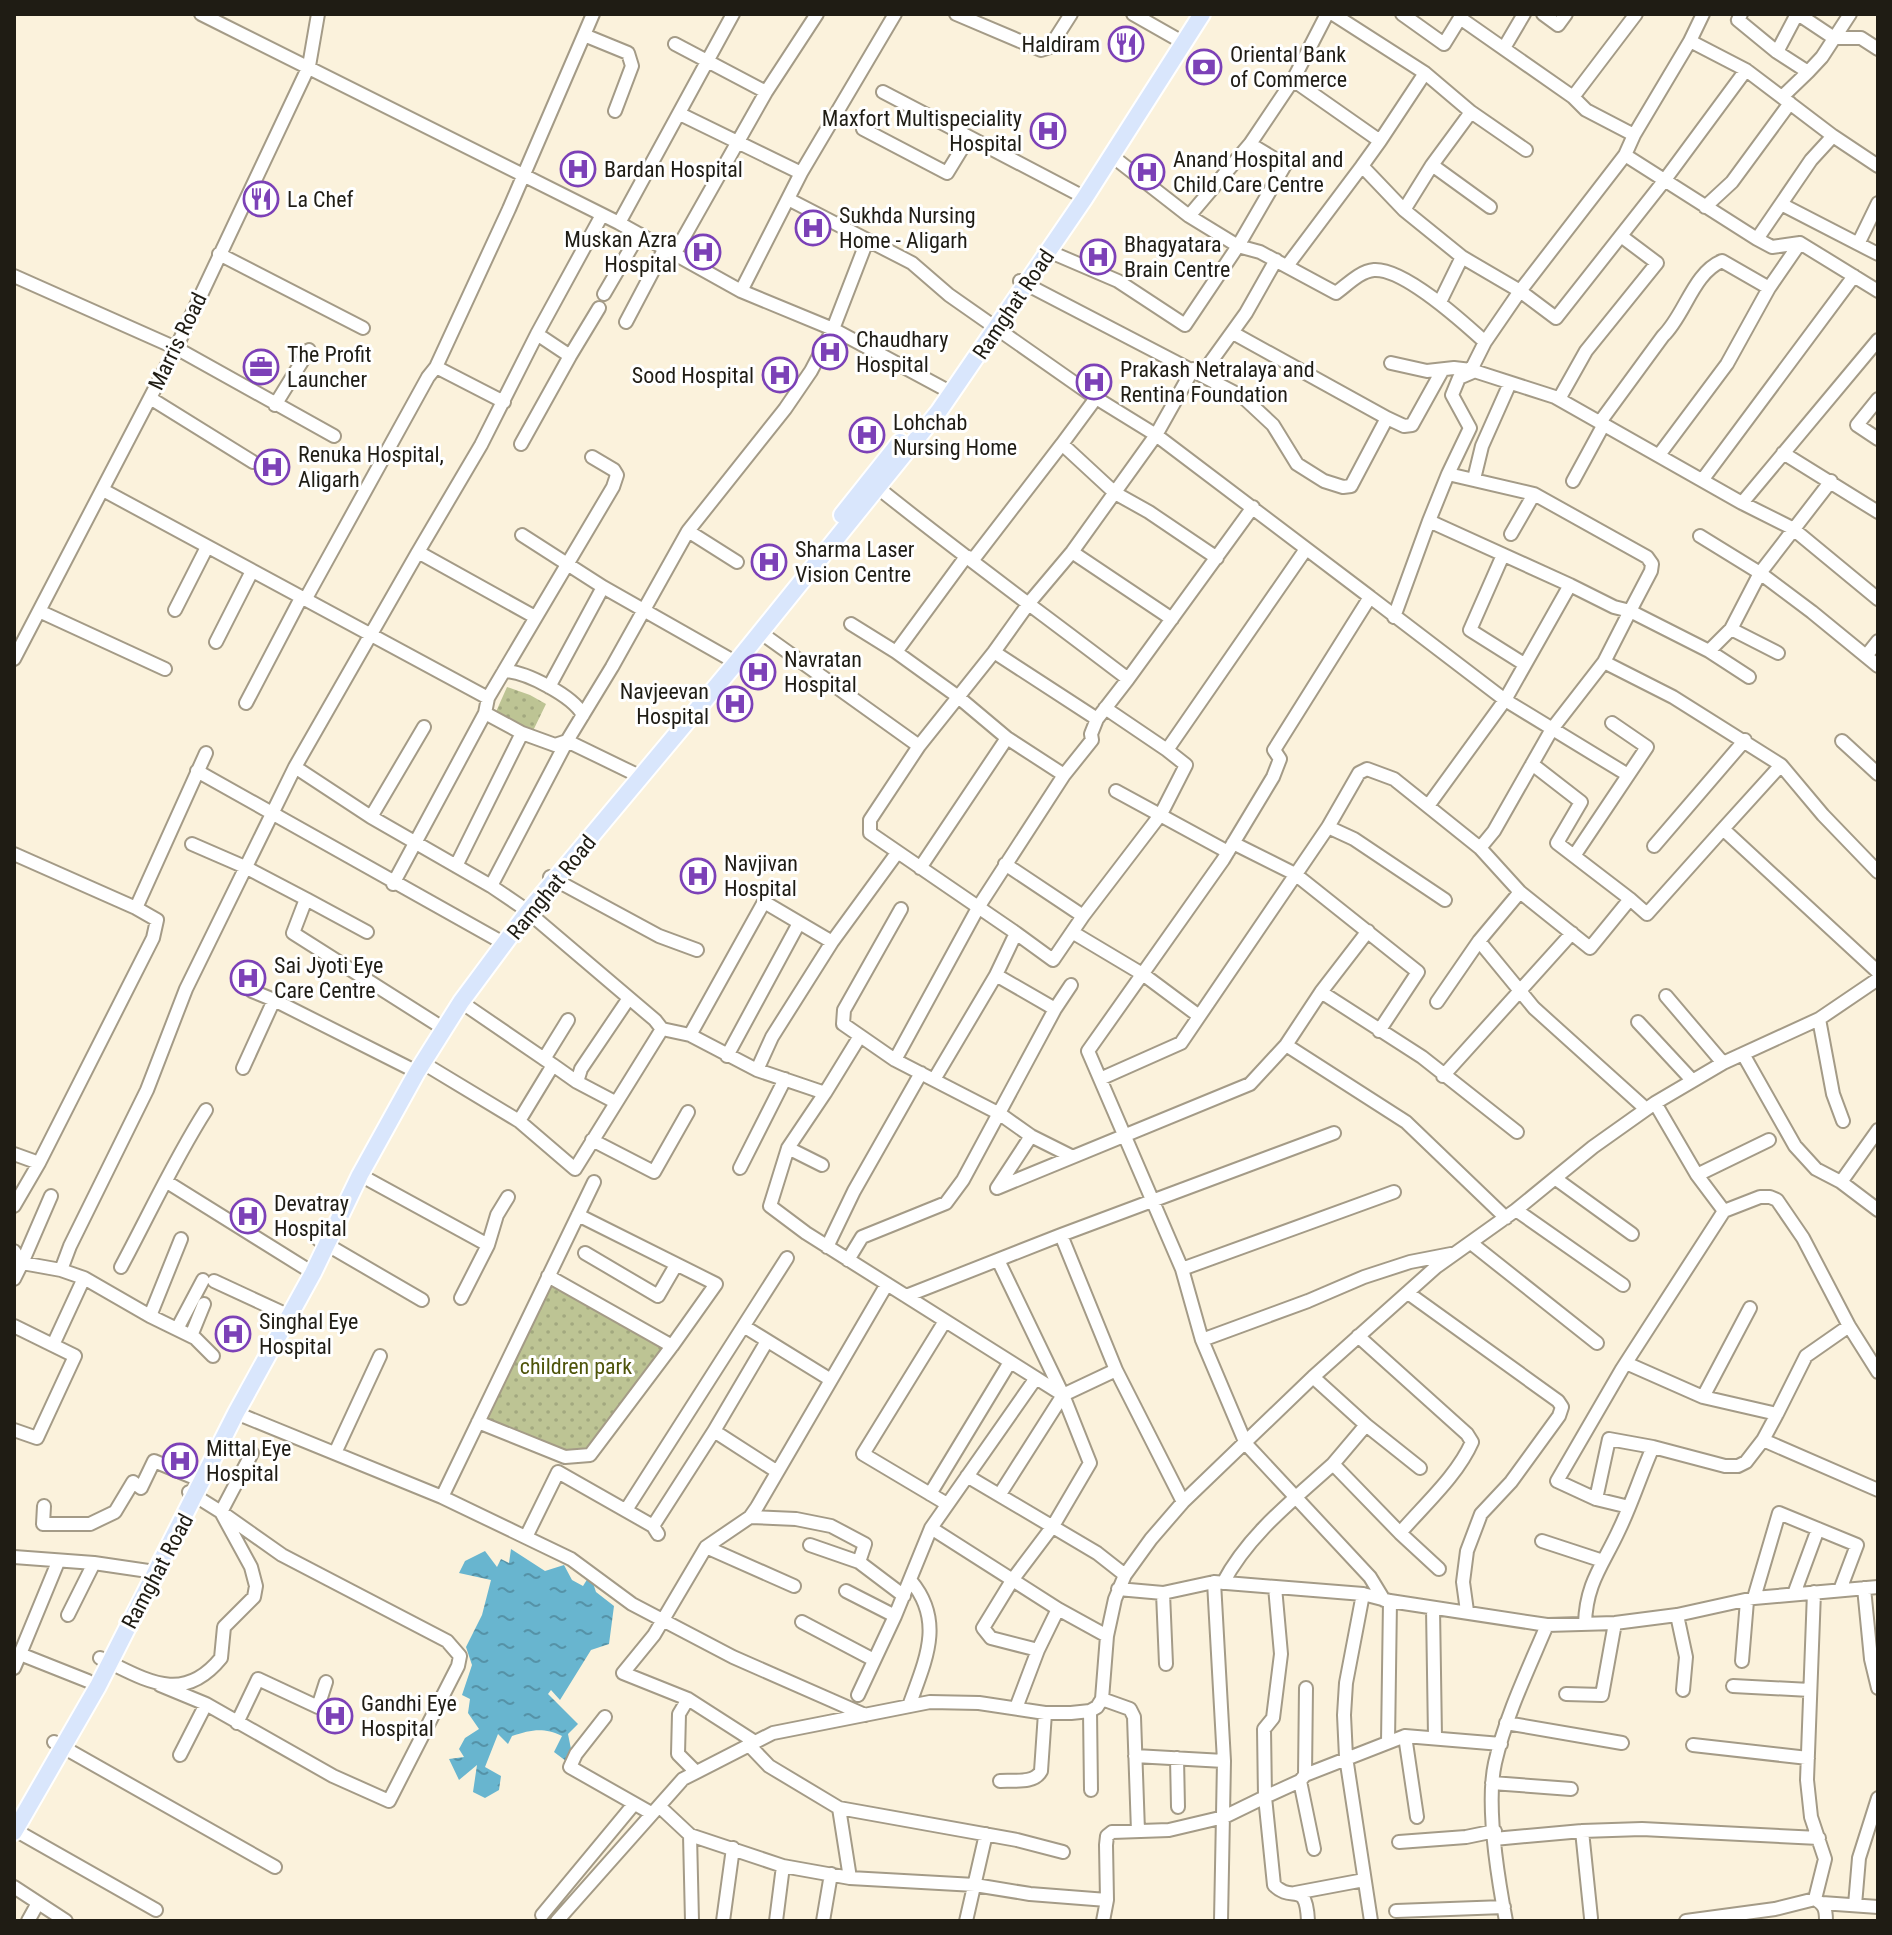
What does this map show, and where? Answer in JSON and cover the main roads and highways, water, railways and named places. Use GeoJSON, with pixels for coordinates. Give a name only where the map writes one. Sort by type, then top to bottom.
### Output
{"type":"FeatureCollection","features":[{"type":"Feature","properties":{"kind":"main road","name":"Ramghat Road"},"geometry":{"type":"LineString","coordinates":[[1023,283],[1193,14]]}},
{"type":"Feature","properties":{"kind":"main road","name":"Ramghat Road"},"geometry":{"type":"LineString","coordinates":[[15,1831],[438,1025],[475,968],[761,633],[948,391],[1048,251],[1202,14]]}},
{"type":"Feature","properties":{"kind":"main road","name":"Ramghat Road"},"geometry":{"type":"LineString","coordinates":[[553,878],[633,773],[874,485]]}},
{"type":"Feature","properties":{"kind":"main road","name":"Ramghat Road"},"geometry":{"type":"LineString","coordinates":[[193,1488],[236,1413],[305,1268],[323,1242],[353,1172],[417,1068],[524,910]]}},
{"type":"Feature","properties":{"kind":"main road","name":"Ramghat Road"},"geometry":{"type":"LineString","coordinates":[[14,1812],[59,1744],[88,1681],[105,1660]]}},
{"type":"Feature","properties":{"kind":"water"},"geometry":{"type":"Polygon","coordinates":[[[511,1549],[545,1571],[564,1565],[572,1580],[583,1586],[588,1578],[592,1580],[596,1592],[614,1606],[609,1644],[591,1650],[560,1700],[551,1690],[548,1694],[578,1724],[568,1734],[571,1749],[566,1761],[554,1752],[562,1736],[555,1733],[543,1730],[525,1732],[512,1736],[508,1744],[498,1734],[485,1767],[501,1776],[499,1790],[485,1798],[473,1792],[477,1765],[459,1780],[449,1759],[464,1757],[459,1749],[465,1738],[479,1729],[468,1713],[470,1699],[462,1695],[472,1665],[466,1647],[482,1615],[491,1580],[459,1573],[465,1561],[485,1551],[497,1567],[501,1559],[509,1563],[511,1549]]]}},
{"type":"Feature","properties":{"kind":"place","name":"Haldiram"},"geometry":{"type":"Point","coordinates":[1126,44]}},
{"type":"Feature","properties":{"kind":"place","name":"Oriental Bank of Commerce"},"geometry":{"type":"Point","coordinates":[1204,67]}},
{"type":"Feature","properties":{"kind":"place","name":"Maxfort Multispeciality Hospital"},"geometry":{"type":"Point","coordinates":[1048,131]}},
{"type":"Feature","properties":{"kind":"place","name":"Bardan Hospital"},"geometry":{"type":"Point","coordinates":[578,169]}},
{"type":"Feature","properties":{"kind":"place","name":"Anand Hospital and Child Care Centre"},"geometry":{"type":"Point","coordinates":[1147,172]}},
{"type":"Feature","properties":{"kind":"place","name":"La Chef"},"geometry":{"type":"Point","coordinates":[261,199]}},
{"type":"Feature","properties":{"kind":"place","name":"Sukhda Nursing Home - Aligarh"},"geometry":{"type":"Point","coordinates":[813,228]}},
{"type":"Feature","properties":{"kind":"place","name":"Muskan Azra Hospital"},"geometry":{"type":"Point","coordinates":[703,252]}},
{"type":"Feature","properties":{"kind":"place","name":"Bhagyatara Brain Centre"},"geometry":{"type":"Point","coordinates":[1098,257]}},
{"type":"Feature","properties":{"kind":"place","name":"Chaudhary Hospital"},"geometry":{"type":"Point","coordinates":[830,352]}},
{"type":"Feature","properties":{"kind":"place","name":"The Profit Launcher"},"geometry":{"type":"Point","coordinates":[261,367]}},
{"type":"Feature","properties":{"kind":"place","name":"Sood Hospital"},"geometry":{"type":"Point","coordinates":[780,375]}},
{"type":"Feature","properties":{"kind":"place","name":"Prakash Netralaya and Rentina Foundation"},"geometry":{"type":"Point","coordinates":[1094,382]}},
{"type":"Feature","properties":{"kind":"place","name":"Lohchab Nursing Home"},"geometry":{"type":"Point","coordinates":[867,435]}},
{"type":"Feature","properties":{"kind":"place","name":"Renuka Hospital, Aligarh"},"geometry":{"type":"Point","coordinates":[272,467]}},
{"type":"Feature","properties":{"kind":"place","name":"Sharma Laser Vision Centre"},"geometry":{"type":"Point","coordinates":[769,562]}},
{"type":"Feature","properties":{"kind":"place","name":"Navratan Hospital"},"geometry":{"type":"Point","coordinates":[758,672]}},
{"type":"Feature","properties":{"kind":"place","name":"Navjeevan Hospital"},"geometry":{"type":"Point","coordinates":[735,704]}},
{"type":"Feature","properties":{"kind":"place","name":"Navjivan Hospital"},"geometry":{"type":"Point","coordinates":[698,876]}},
{"type":"Feature","properties":{"kind":"place","name":"Sai Jyoti Eye Care Centre"},"geometry":{"type":"Point","coordinates":[248,978]}},
{"type":"Feature","properties":{"kind":"place","name":"Devatray Hospital"},"geometry":{"type":"Point","coordinates":[248,1216]}},
{"type":"Feature","properties":{"kind":"place","name":"Singhal Eye Hospital"},"geometry":{"type":"Point","coordinates":[233,1334]}},
{"type":"Feature","properties":{"kind":"place","name":"Mittal Eye Hospital"},"geometry":{"type":"Point","coordinates":[180,1461]}},
{"type":"Feature","properties":{"kind":"place","name":"Gandhi Eye Hospital"},"geometry":{"type":"Point","coordinates":[335,1716]}},
{"type":"Feature","properties":{"kind":"park label","name":"children park"},"geometry":{"type":"Point","coordinates":[576,1366]}}]}
